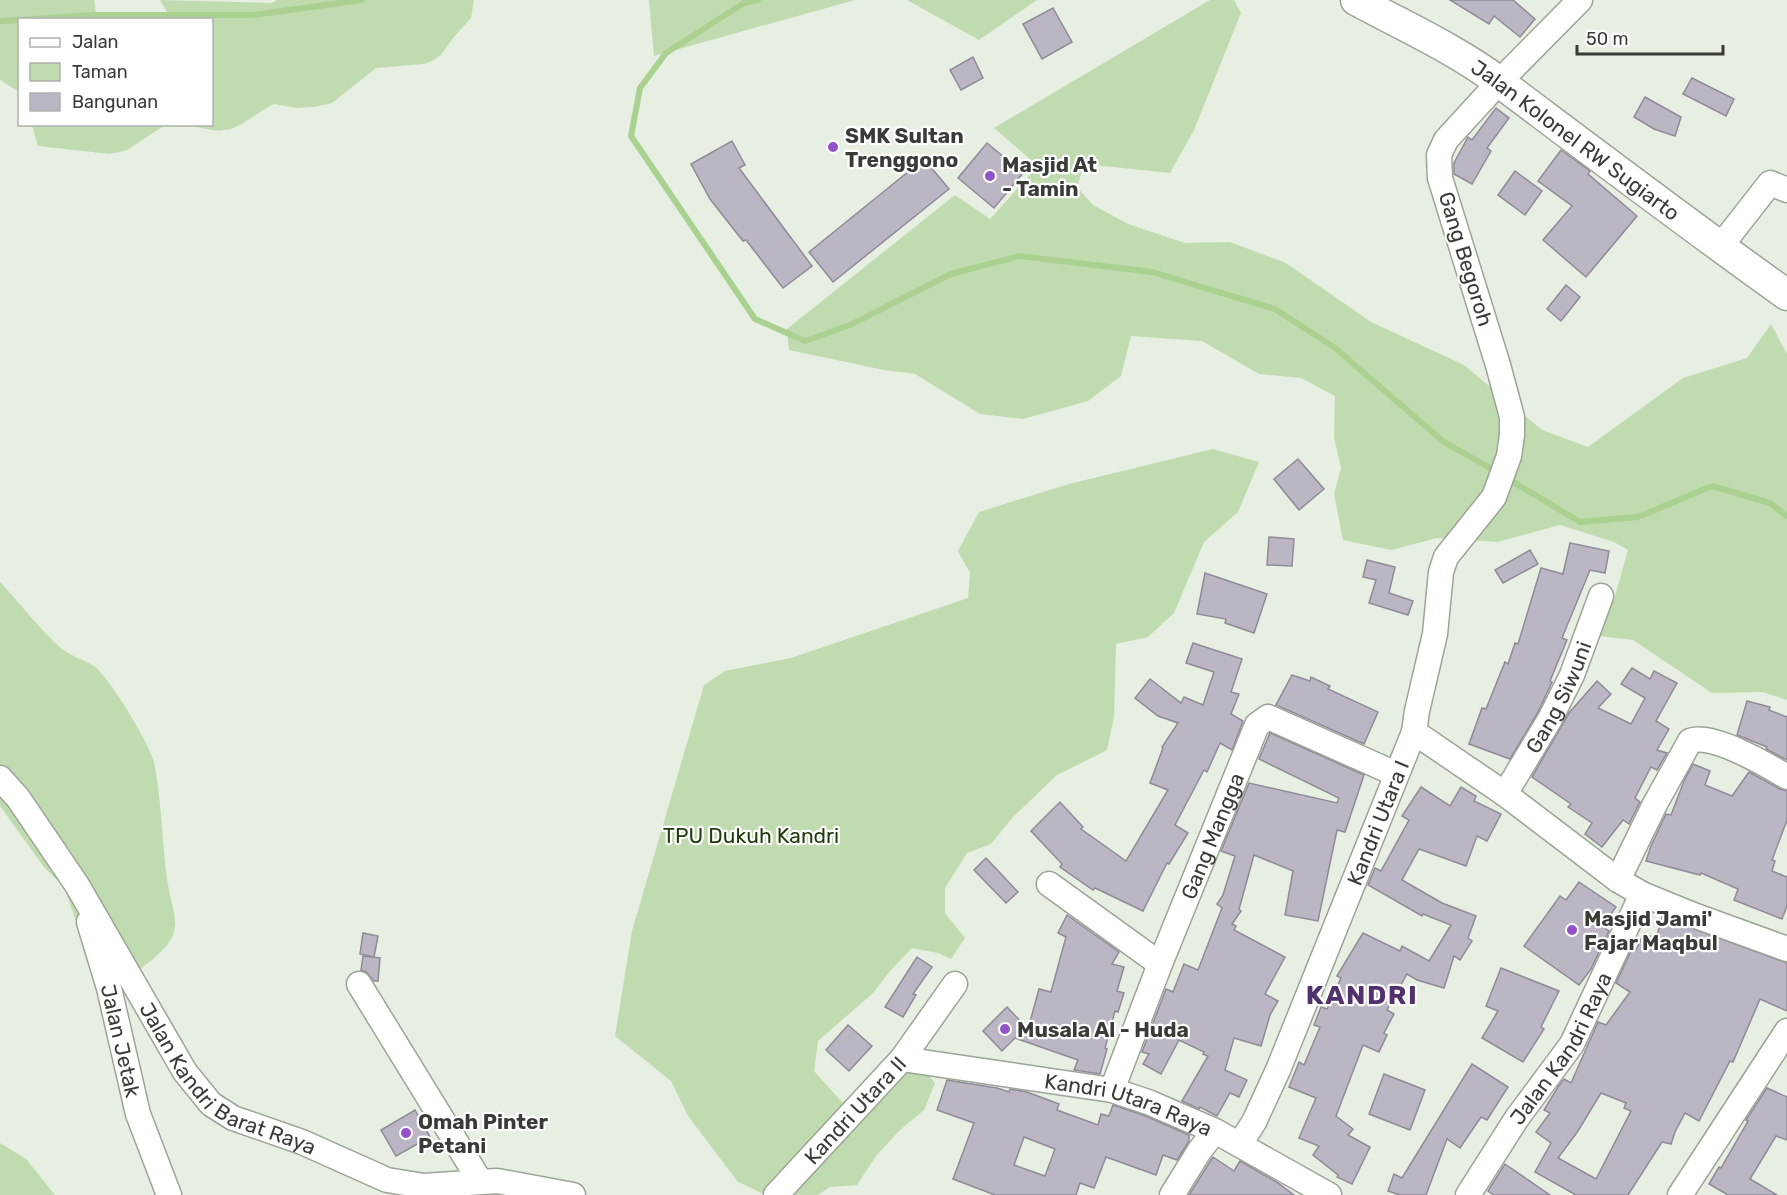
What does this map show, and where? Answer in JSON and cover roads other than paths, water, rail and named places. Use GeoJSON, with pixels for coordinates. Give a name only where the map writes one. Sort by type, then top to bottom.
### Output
{"type":"FeatureCollection","features":[{"type":"Feature","properties":{"kind":"main road","name":"Jalan Kolonel RW Sugiarto"},"geometry":{"type":"LineString","coordinates":[[1356,0],[1454,53],[1499,82],[1787,295]]}},
{"type":"Feature","properties":{"kind":"street","name":"Gang Begoroh"},"geometry":{"type":"LineString","coordinates":[[1414,732],[1435,634],[1441,572],[1446,557],[1494,497],[1509,456],[1512,435],[1512,417],[1498,365],[1440,178],[1439,155],[1446,140],[1499,82],[1580,0]]}},
{"type":"Feature","properties":{"kind":"street"},"geometry":{"type":"LineString","coordinates":[[1720,247],[1770,183],[1787,190]]}},
{"type":"Feature","properties":{"kind":"street","name":"Gang Siwuni"},"geometry":{"type":"LineString","coordinates":[[1505,794],[1550,718],[1572,675],[1601,596]]}},
{"type":"Feature","properties":{"kind":"street","name":"Gang Mangga"},"geometry":{"type":"LineString","coordinates":[[1112,1090],[1160,964],[1257,725],[1268,717],[1396,774]]}},
{"type":"Feature","properties":{"kind":"street","name":"Kandri Utara I"},"geometry":{"type":"LineString","coordinates":[[1240,1144],[1254,1122],[1278,1070],[1414,732],[1505,794],[1618,880]]}},
{"type":"Feature","properties":{"kind":"street"},"geometry":{"type":"LineString","coordinates":[[1786,946],[1696,916],[1642,894],[1618,880],[1654,804],[1690,741],[1702,738],[1754,757],[1787,777]]}},
{"type":"Feature","properties":{"kind":"street","name":"Jalan Kandri Barat Raya"},"geometry":{"type":"LineString","coordinates":[[0,778],[18,798],[78,885],[185,1072],[211,1104],[233,1118],[302,1142],[387,1180],[424,1186],[497,1181],[573,1195]]}},
{"type":"Feature","properties":{"kind":"street"},"geometry":{"type":"LineString","coordinates":[[1049,884],[1160,964]]}},
{"type":"Feature","properties":{"kind":"street","name":"Jalan Jetak"},"geometry":{"type":"LineString","coordinates":[[78,885],[109,988],[138,1114],[169,1195]]}},
{"type":"Feature","properties":{"kind":"street","name":"Jalan Kandri Raya"},"geometry":{"type":"LineString","coordinates":[[1468,1195],[1518,1118],[1572,1044],[1642,894]]}},
{"type":"Feature","properties":{"kind":"street"},"geometry":{"type":"LineString","coordinates":[[359,984],[480,1181]]}},
{"type":"Feature","properties":{"kind":"street","name":"Kandri Utara II"},"geometry":{"type":"LineString","coordinates":[[776,1195],[907,1059],[955,984]]}},
{"type":"Feature","properties":{"kind":"street"},"geometry":{"type":"LineString","coordinates":[[1680,1195],[1787,1031]]}},
{"type":"Feature","properties":{"kind":"street","name":"Kandri Utara Raya"},"geometry":{"type":"LineString","coordinates":[[907,1059],[1112,1090],[1148,1102],[1215,1131],[1329,1195]]}},
{"type":"Feature","properties":{"kind":"street"},"geometry":{"type":"LineString","coordinates":[[1172,1195],[1200,1150],[1215,1131]]}},
{"type":"Feature","properties":{"kind":"waterway"},"geometry":{"type":"LineString","coordinates":[[49,18],[92,15],[253,15],[362,0]]}},
{"type":"Feature","properties":{"kind":"waterway"},"geometry":{"type":"LineString","coordinates":[[758,0],[744,3],[666,53],[640,88],[631,136],[755,319],[805,341],[850,325],[951,274],[1020,256],[1152,272],[1275,309],[1335,348],[1444,442],[1497,472]]}},
{"type":"Feature","properties":{"kind":"waterway"},"geometry":{"type":"LineString","coordinates":[[0,21],[18,20]]}},
{"type":"Feature","properties":{"kind":"waterway"},"geometry":{"type":"LineString","coordinates":[[1505,477],[1580,522],[1638,517],[1712,486],[1770,503],[1787,516]]}},
{"type":"Feature","properties":{"kind":"place","name":"SMK Sultan Trenggono"},"geometry":{"type":"Point","coordinates":[833,147]}},
{"type":"Feature","properties":{"kind":"place","name":"Masjid At - Tamin"},"geometry":{"type":"Point","coordinates":[990,176]}},
{"type":"Feature","properties":{"kind":"place","name":"Masjid Jami' Fajar Maqbul"},"geometry":{"type":"Point","coordinates":[1572,930]}},
{"type":"Feature","properties":{"kind":"place","name":"Musala Al - Huda"},"geometry":{"type":"Point","coordinates":[1005,1029]}},
{"type":"Feature","properties":{"kind":"place","name":"Omah Pinter Petani"},"geometry":{"type":"Point","coordinates":[406,1133]}},
{"type":"Feature","properties":{"kind":"district","name":"KANDRI"},"geometry":{"type":"Point","coordinates":[1362,995]}},
{"type":"Feature","properties":{"kind":"park label","name":"TPU Dukuh Kandri"},"geometry":{"type":"Point","coordinates":[751,835]}}]}
